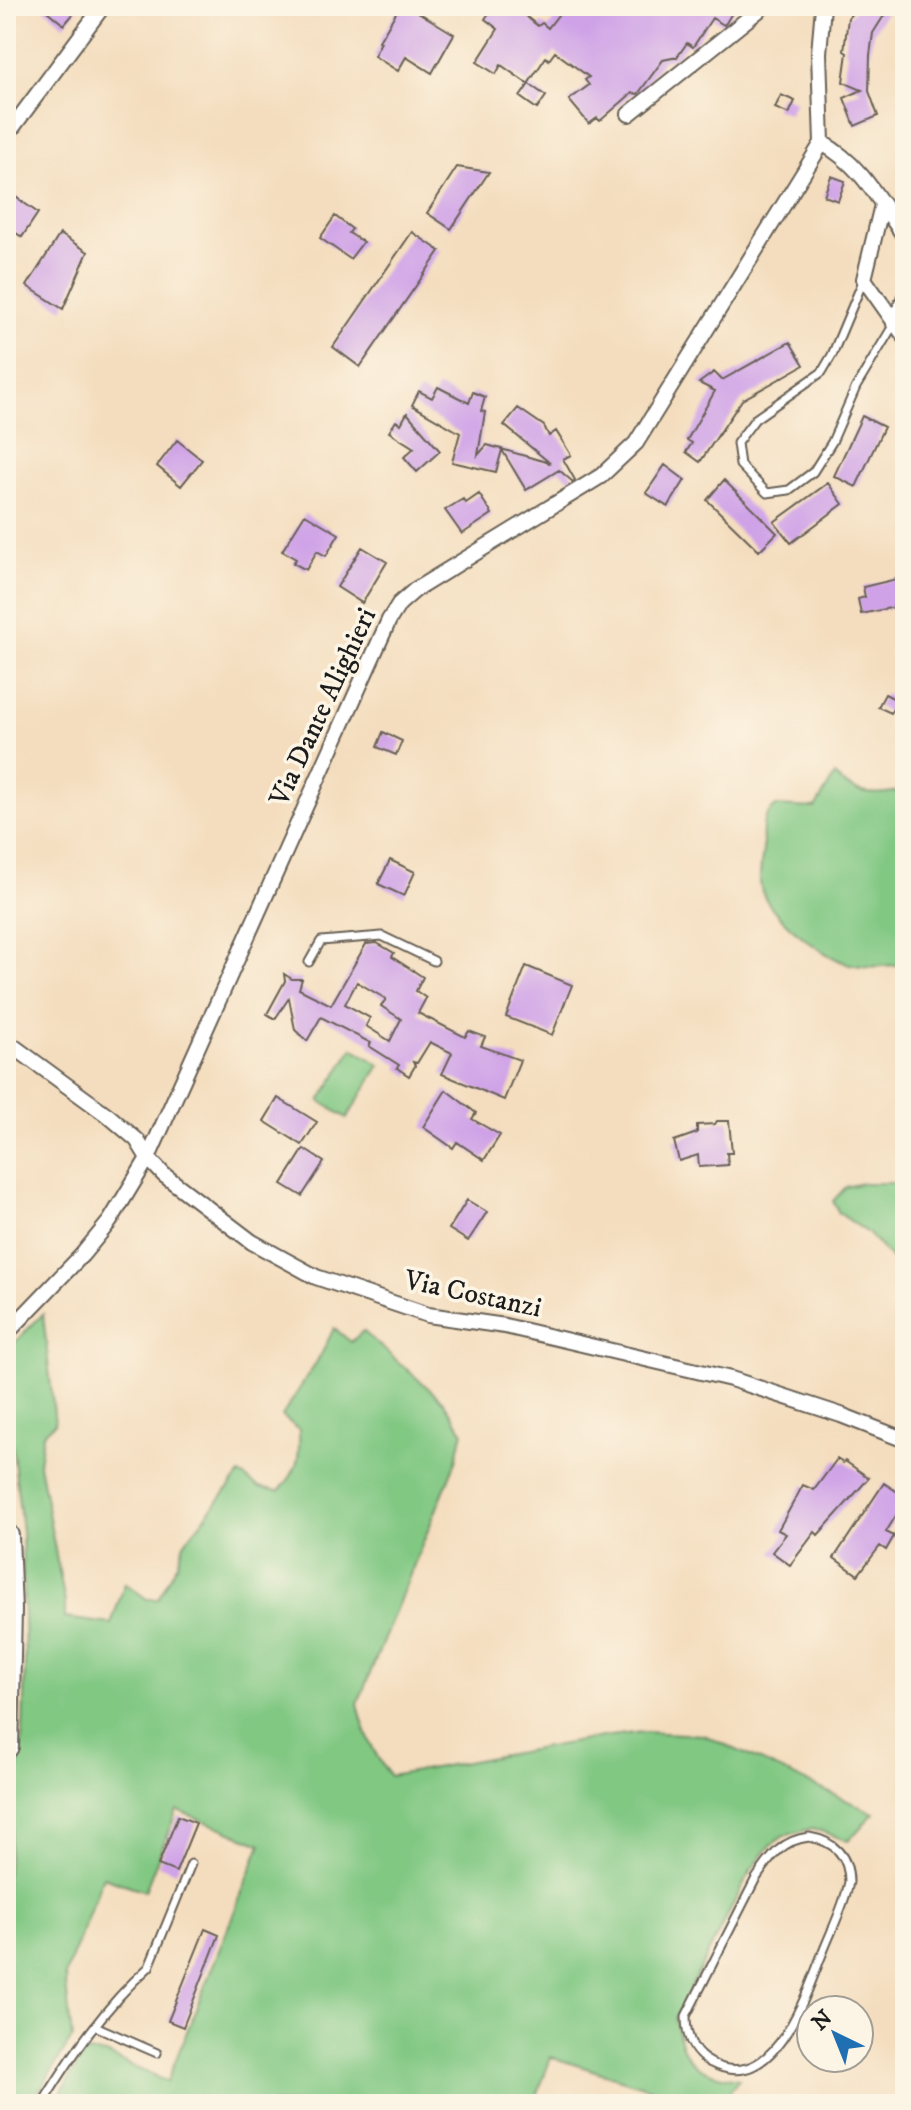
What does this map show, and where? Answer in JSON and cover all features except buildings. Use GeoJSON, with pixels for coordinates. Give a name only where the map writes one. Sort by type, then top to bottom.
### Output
{"type":"FeatureCollection","features":[{"type":"Feature","properties":{"kind":"highway"},"geometry":{"type":"LineString","coordinates":[[6,1536],[9,1625],[6,1746]]}},
{"type":"Feature","properties":{"kind":"street"},"geometry":{"type":"LineString","coordinates":[[6,136],[103,6]]}},
{"type":"Feature","properties":{"kind":"street"},"geometry":{"type":"LineString","coordinates":[[629,114],[764,6]]}},
{"type":"Feature","properties":{"kind":"street"},"geometry":{"type":"LineString","coordinates":[[823,6],[819,53],[822,143],[843,154],[855,166],[905,237]]}},
{"type":"Feature","properties":{"kind":"street","name":"Via Dante Alighieri"},"geometry":{"type":"LineString","coordinates":[[6,1334],[82,1255],[110,1221],[148,1158],[389,620],[399,604],[415,590],[601,476],[636,443],[822,143]]}},
{"type":"Feature","properties":{"kind":"street"},"geometry":{"type":"LineString","coordinates":[[882,205],[864,279],[905,337]]}},
{"type":"Feature","properties":{"kind":"street"},"geometry":{"type":"LineString","coordinates":[[894,324],[905,297]]}},
{"type":"Feature","properties":{"kind":"street","name":"Via Costanzi"},"geometry":{"type":"LineString","coordinates":[[6,1041],[110,1117],[137,1140],[164,1175],[252,1242],[316,1277],[428,1315],[505,1326],[731,1379],[841,1415],[905,1440]]}},
{"type":"Feature","properties":{"kind":"lane"},"geometry":{"type":"LineString","coordinates":[[864,279],[822,372],[755,419],[737,443],[740,465],[767,493],[789,490],[813,472],[832,442],[856,387],[894,324]]}},
{"type":"Feature","properties":{"kind":"lane"},"geometry":{"type":"LineString","coordinates":[[309,962],[321,941],[372,935],[389,938],[434,961]]}},
{"type":"Feature","properties":{"kind":"lane"},"geometry":{"type":"LineString","coordinates":[[799,1838],[828,1842],[842,1855],[849,1872],[843,1900],[794,2022],[770,2054],[753,2066],[733,2070],[722,2068],[697,2053],[688,2036],[686,2016],[755,1880],[775,1853],[799,1838]]}},
{"type":"Feature","properties":{"kind":"lane"},"geometry":{"type":"LineString","coordinates":[[42,2104],[79,2043],[149,1967],[191,1864]]}},
{"type":"Feature","properties":{"kind":"lane"},"geometry":{"type":"LineString","coordinates":[[95,2026],[157,2053]]}},
{"type":"Feature","properties":{"kind":"green space"},"geometry":{"type":"Polygon","coordinates":[[[835,775],[850,787],[868,793],[905,789],[905,964],[858,966],[833,958],[783,920],[761,888],[763,831],[767,816],[776,806],[815,808],[835,775]]]}},
{"type":"Feature","properties":{"kind":"green space"},"geometry":{"type":"Polygon","coordinates":[[[353,1048],[380,1065],[347,1118],[320,1101],[353,1048]]]}},
{"type":"Feature","properties":{"kind":"green space"},"geometry":{"type":"Polygon","coordinates":[[[862,1183],[905,1183],[905,1274],[868,1233],[839,1213],[833,1201],[846,1187],[862,1183]]]}},
{"type":"Feature","properties":{"kind":"green space"},"geometry":{"type":"Polygon","coordinates":[[[43,1314],[55,1423],[43,1434],[39,1464],[65,1603],[65,1618],[111,1624],[125,1583],[147,1599],[158,1599],[178,1563],[184,1543],[240,1474],[259,1487],[279,1491],[291,1477],[299,1448],[299,1430],[282,1416],[321,1355],[334,1328],[351,1342],[363,1331],[443,1401],[463,1431],[456,1461],[358,1703],[370,1742],[390,1776],[602,1737],[642,1732],[704,1735],[874,1813],[848,1841],[813,1828],[784,1836],[771,1845],[751,1870],[675,2018],[681,2045],[693,2063],[712,2073],[739,2079],[720,2104],[700,2104],[551,2057],[534,2104],[54,2104],[85,2052],[106,2054],[167,2082],[261,1844],[177,1810],[145,1891],[103,1877],[65,1976],[72,2038],[31,2104],[6,2104],[6,1877],[23,1730],[25,1663],[22,1531],[6,1389],[6,1351],[43,1314]]]}}]}
